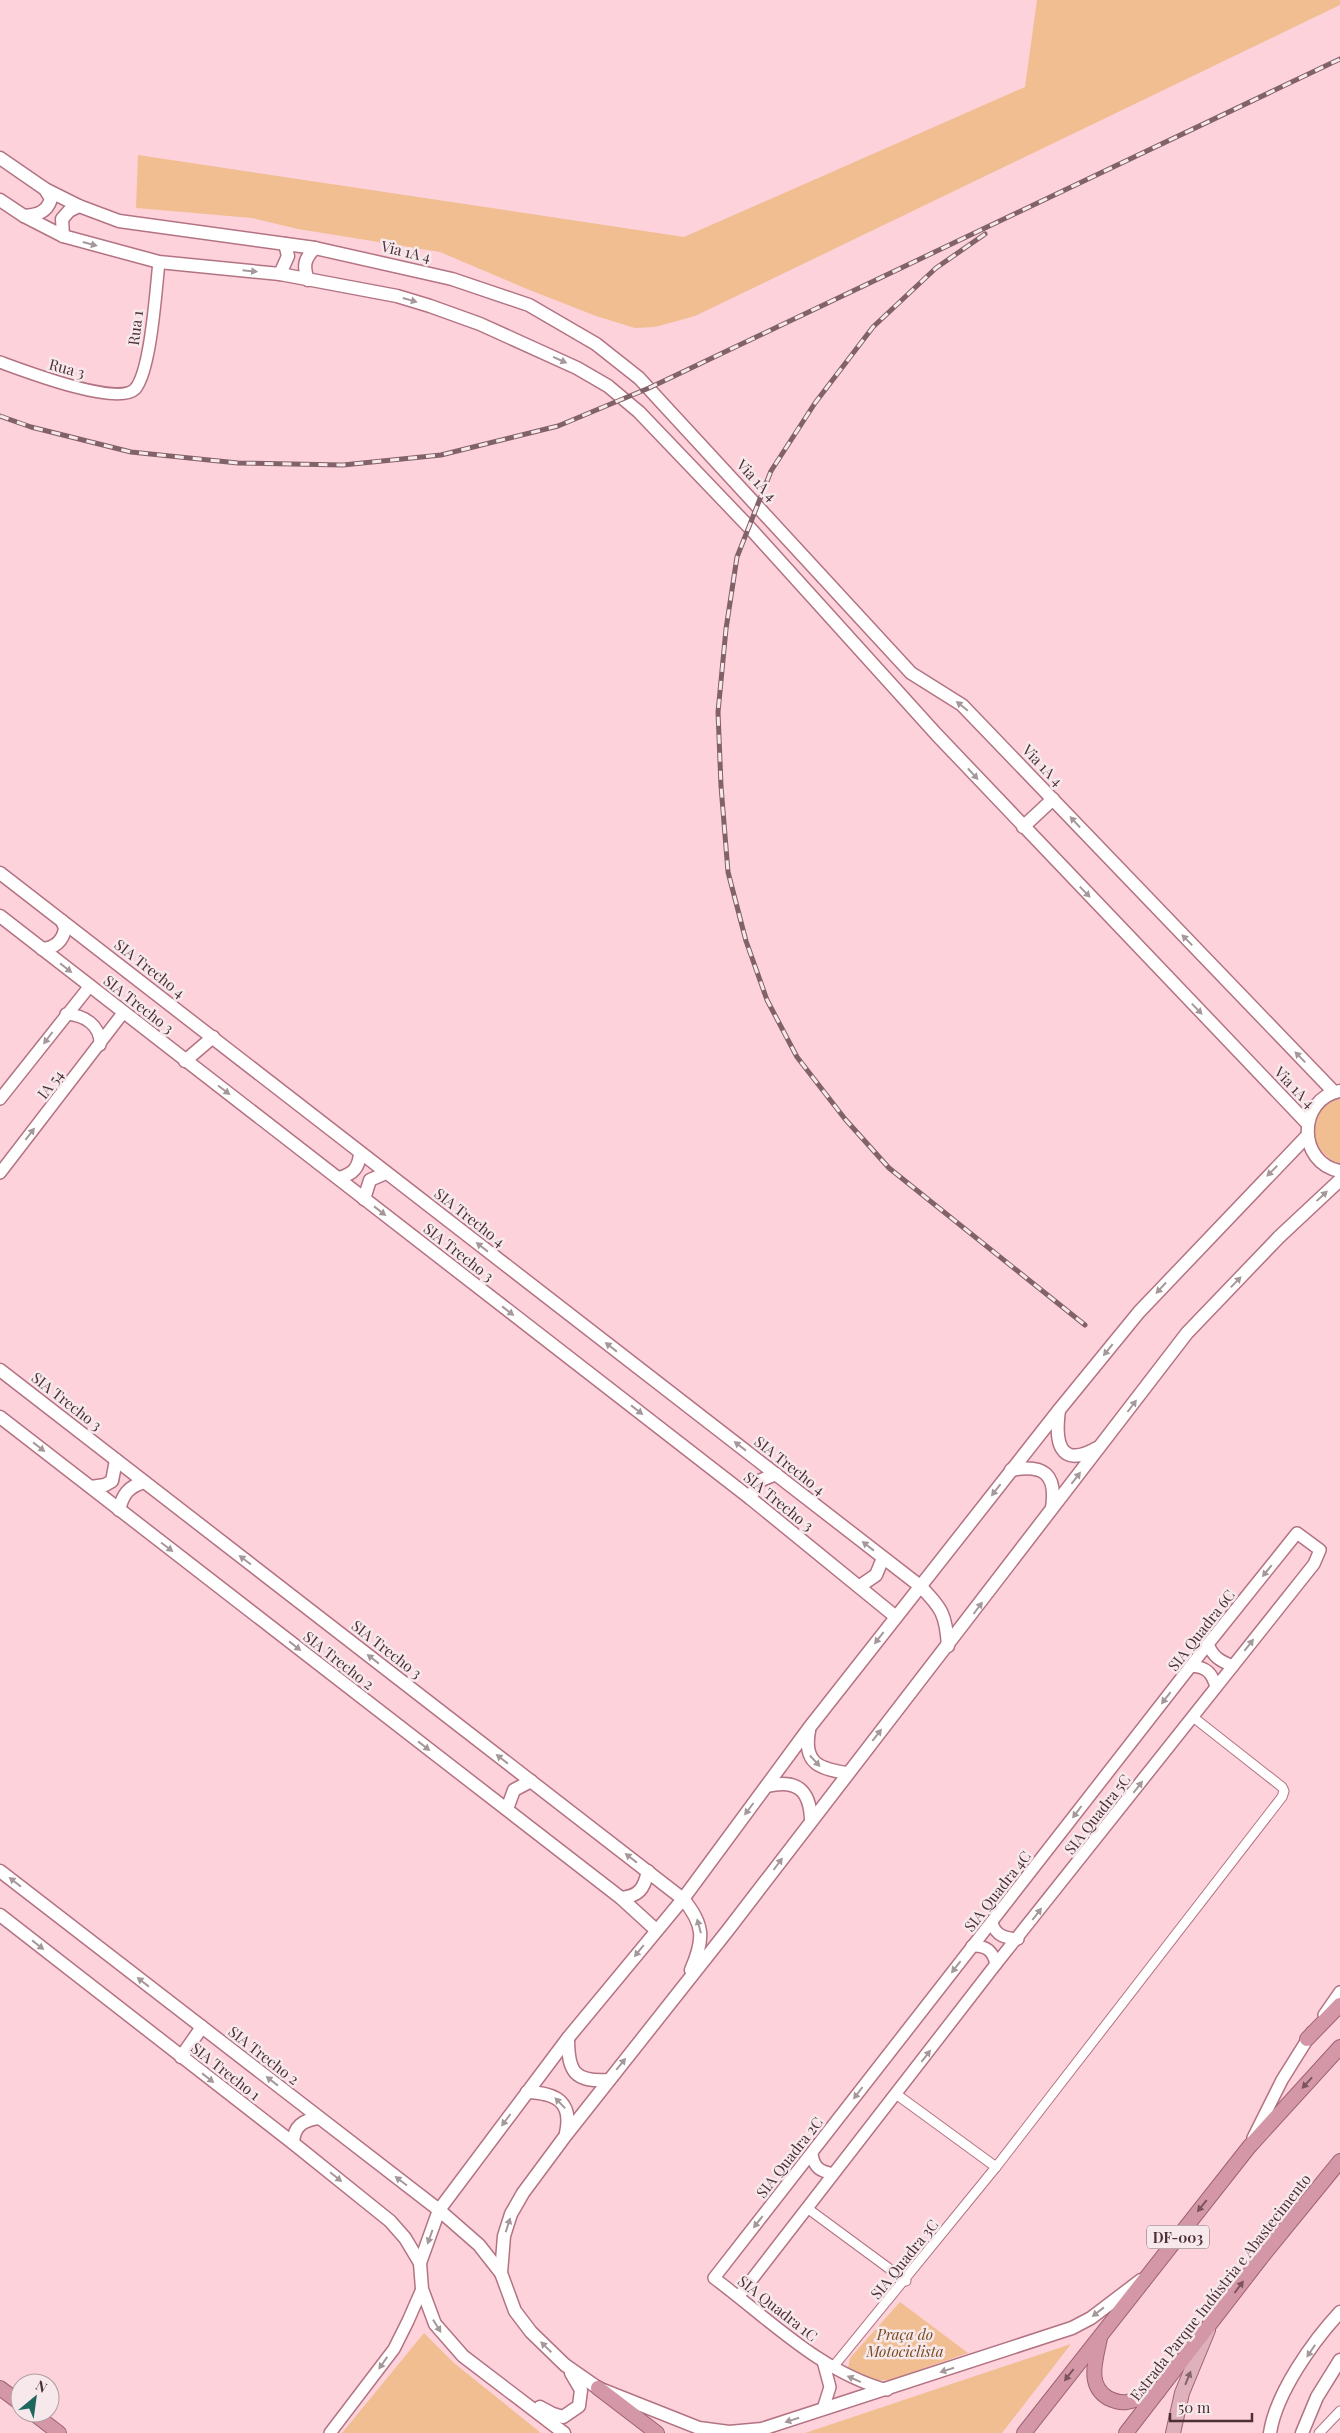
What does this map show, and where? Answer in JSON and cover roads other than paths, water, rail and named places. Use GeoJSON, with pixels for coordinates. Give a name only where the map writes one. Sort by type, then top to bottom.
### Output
{"type":"FeatureCollection","features":[{"type":"Feature","properties":{"kind":"highway"},"geometry":{"type":"LineString","coordinates":[[1307,2039],[1340,2005]]}},
{"type":"Feature","properties":{"kind":"highway","name":"DF-003"},"geometry":{"type":"LineString","coordinates":[[1024,2433],[1249,2148],[1340,2047]]}},
{"type":"Feature","properties":{"kind":"highway","name":"Estrada Parque Indústria e Abastecimento"},"geometry":{"type":"LineString","coordinates":[[1126,2433],[1340,2161]]}},
{"type":"Feature","properties":{"kind":"highway"},"geometry":{"type":"LineString","coordinates":[[1101,2335],[1094,2369],[1095,2387],[1102,2395],[1114,2401],[1127,2402],[1158,2392]]}},
{"type":"Feature","properties":{"kind":"highway"},"geometry":{"type":"LineString","coordinates":[[598,2388],[657,2433]]}},
{"type":"Feature","properties":{"kind":"highway"},"geometry":{"type":"LineString","coordinates":[[46,2423],[59,2433]]}},
{"type":"Feature","properties":{"kind":"main road","name":"Via 1A 4"},"geometry":{"type":"LineString","coordinates":[[0,158],[45,188],[79,206],[119,221],[315,248],[452,279],[529,305],[596,344],[639,378],[911,673],[962,704],[1337,1092]]}},
{"type":"Feature","properties":{"kind":"main road"},"geometry":{"type":"LineString","coordinates":[[24,216],[40,214],[45,210],[51,198],[45,188]]}},
{"type":"Feature","properties":{"kind":"main road","name":"Via 1A 4"},"geometry":{"type":"LineString","coordinates":[[0,200],[24,216],[64,236],[159,262],[280,274],[388,294],[430,306],[480,324],[578,368],[608,386],[639,412],[749,527],[936,735],[1307,1130],[1311,1150],[1321,1162],[1340,1171]]}},
{"type":"Feature","properties":{"kind":"main road"},"geometry":{"type":"LineString","coordinates":[[64,236],[62,219],[68,211],[79,206]]}},
{"type":"Feature","properties":{"kind":"main road"},"geometry":{"type":"LineString","coordinates":[[280,274],[288,256],[285,244]]}},
{"type":"Feature","properties":{"kind":"main road"},"geometry":{"type":"LineString","coordinates":[[308,280],[304,264],[315,248]]}},
{"type":"Feature","properties":{"kind":"main road"},"geometry":{"type":"LineString","coordinates":[[1023,827],[1053,799]]}},
{"type":"Feature","properties":{"kind":"main road","name":"SIA Trecho 4"},"geometry":{"type":"LineString","coordinates":[[0,873],[920,1586],[936,1602],[945,1615],[948,1646]]}},
{"type":"Feature","properties":{"kind":"main road","name":"SIA Trecho 3"},"geometry":{"type":"LineString","coordinates":[[0,916],[123,1014],[339,1178],[750,1498],[896,1617]]}},
{"type":"Feature","properties":{"kind":"main road"},"geometry":{"type":"LineString","coordinates":[[42,949],[56,945],[61,940],[65,928],[62,921]]}},
{"type":"Feature","properties":{"kind":"main road"},"geometry":{"type":"LineString","coordinates":[[185,1061],[213,1038]]}},
{"type":"Feature","properties":{"kind":"main road"},"geometry":{"type":"LineString","coordinates":[[564,2433],[463,2356],[448,2342],[435,2324],[422,2289],[420,2263],[439,2210],[568,2038],[683,1899],[809,1728],[1059,1410],[1139,1312],[1307,1130],[1317,1105],[1337,1092]]}},
{"type":"Feature","properties":{"kind":"main road"},"geometry":{"type":"LineString","coordinates":[[339,1178],[349,1175],[356,1169],[360,1153]]}},
{"type":"Feature","properties":{"kind":"main road"},"geometry":{"type":"LineString","coordinates":[[364,1199],[370,1180],[386,1173]]}},
{"type":"Feature","properties":{"kind":"main road"},"geometry":{"type":"LineString","coordinates":[[1151,2272],[1091,2318],[1072,2328],[762,2430],[729,2432],[698,2428],[598,2388],[565,2365],[531,2332],[515,2311],[501,2273],[504,2236],[511,2214],[523,2193],[566,2135],[683,1988],[847,1773],[948,1646],[1187,1333],[1279,1237],[1340,1180]]}},
{"type":"Feature","properties":{"kind":"main road","name":"SIA Trecho 3"},"geometry":{"type":"LineString","coordinates":[[0,1370],[683,1899],[699,1923],[702,1937],[699,1950],[683,1988]]}},
{"type":"Feature","properties":{"kind":"main road"},"geometry":{"type":"LineString","coordinates":[[1059,1410],[1056,1436],[1060,1446],[1067,1454],[1085,1455],[1102,1445]]}},
{"type":"Feature","properties":{"kind":"main road","name":"SIA Trecho 2"},"geometry":{"type":"LineString","coordinates":[[0,1417],[621,1898],[656,1930]]}},
{"type":"Feature","properties":{"kind":"main road"},"geometry":{"type":"LineString","coordinates":[[91,1487],[105,1485],[112,1481],[116,1460]]}},
{"type":"Feature","properties":{"kind":"main road"},"geometry":{"type":"LineString","coordinates":[[1011,1470],[1035,1468],[1044,1472],[1054,1486],[1052,1508]]}},
{"type":"Feature","properties":{"kind":"main road"},"geometry":{"type":"LineString","coordinates":[[750,1498],[759,1481],[776,1474]]}},
{"type":"Feature","properties":{"kind":"main road"},"geometry":{"type":"LineString","coordinates":[[120,1510],[126,1491],[132,1486],[144,1482]]}},
{"type":"Feature","properties":{"kind":"main road"},"geometry":{"type":"LineString","coordinates":[[860,1586],[876,1575],[883,1558]]}},
{"type":"Feature","properties":{"kind":"main road"},"geometry":{"type":"LineString","coordinates":[[809,1728],[808,1752],[812,1760],[821,1767],[847,1773]]}},
{"type":"Feature","properties":{"kind":"main road"},"geometry":{"type":"LineString","coordinates":[[507,1809],[514,1790],[531,1781]]}},
{"type":"Feature","properties":{"kind":"main road"},"geometry":{"type":"LineString","coordinates":[[767,1786],[779,1783],[791,1784],[800,1788],[807,1797],[811,1820]]}},
{"type":"Feature","properties":{"kind":"main road","name":"SIA Trecho 2"},"geometry":{"type":"LineString","coordinates":[[0,1871],[439,2210],[479,2245],[501,2273]]}},
{"type":"Feature","properties":{"kind":"main road"},"geometry":{"type":"LineString","coordinates":[[621,1898],[633,1897],[641,1892],[648,1872]]}},
{"type":"Feature","properties":{"kind":"main road","name":"SIA Trecho 1"},"geometry":{"type":"LineString","coordinates":[[0,1915],[293,2143],[392,2223],[405,2238],[420,2263]]}},
{"type":"Feature","properties":{"kind":"main road"},"geometry":{"type":"LineString","coordinates":[[181,2057],[202,2028]]}},
{"type":"Feature","properties":{"kind":"main road"},"geometry":{"type":"LineString","coordinates":[[568,2038],[568,2059],[575,2074],[590,2081],[609,2080]]}},
{"type":"Feature","properties":{"kind":"main road"},"geometry":{"type":"LineString","coordinates":[[527,2092],[548,2094],[561,2102],[568,2113],[566,2135]]}},
{"type":"Feature","properties":{"kind":"main road"},"geometry":{"type":"LineString","coordinates":[[293,2143],[294,2134],[301,2124],[319,2118]]}},
{"type":"Feature","properties":{"kind":"main road"},"geometry":{"type":"LineString","coordinates":[[1270,2433],[1276,2407],[1289,2383],[1329,2324],[1340,2312]]}},
{"type":"Feature","properties":{"kind":"main road"},"geometry":{"type":"LineString","coordinates":[[1173,2433],[1182,2394],[1210,2326]]}},
{"type":"Feature","properties":{"kind":"main road"},"geometry":{"type":"LineString","coordinates":[[1302,2433],[1317,2397],[1340,2360]]}},
{"type":"Feature","properties":{"kind":"main road"},"geometry":{"type":"LineString","coordinates":[[504,2386],[552,2414],[563,2416],[579,2406],[582,2397],[579,2385],[565,2365]]}},
{"type":"Feature","properties":{"kind":"street","name":"Rua 1"},"geometry":{"type":"LineString","coordinates":[[128,393],[135,388],[139,381],[147,357],[159,262]]}},
{"type":"Feature","properties":{"kind":"street","name":"Rua 3"},"geometry":{"type":"LineString","coordinates":[[0,362],[44,378],[95,391],[115,394],[128,393]]}},
{"type":"Feature","properties":{"kind":"street","name":"IA 54"},"geometry":{"type":"LineString","coordinates":[[0,1099],[89,987]]}},
{"type":"Feature","properties":{"kind":"street"},"geometry":{"type":"LineString","coordinates":[[66,1014],[82,1017],[91,1023],[100,1037],[100,1045]]}},
{"type":"Feature","properties":{"kind":"street","name":"IA 54"},"geometry":{"type":"LineString","coordinates":[[0,1172],[123,1014]]}},
{"type":"Feature","properties":{"kind":"street","name":"SIA Quadra 5C"},"geometry":{"type":"LineString","coordinates":[[896,2094],[996,1964],[1018,1939],[1314,1564],[1320,1550],[1297,1533]]}},
{"type":"Feature","properties":{"kind":"street","name":"SIA Quadra 6C"},"geometry":{"type":"LineString","coordinates":[[1129,1746],[1297,1533]]}},
{"type":"Feature","properties":{"kind":"street"},"geometry":{"type":"LineString","coordinates":[[1208,1644],[1211,1653],[1233,1666]]}},
{"type":"Feature","properties":{"kind":"street"},"geometry":{"type":"LineString","coordinates":[[1191,1666],[1208,1670],[1216,1687]]}},
{"type":"Feature","properties":{"kind":"street"},"geometry":{"type":"LineString","coordinates":[[739,2296],[896,2094],[996,2167],[1276,1804],[1284,1790],[1193,1717]]}},
{"type":"Feature","properties":{"kind":"street","name":"SIA Quadra 4C"},"geometry":{"type":"LineString","coordinates":[[887,2054],[992,1923],[1129,1746]]}},
{"type":"Feature","properties":{"kind":"street"},"geometry":{"type":"LineString","coordinates":[[992,1923],[994,1930],[1001,1937],[1018,1939]]}},
{"type":"Feature","properties":{"kind":"street"},"geometry":{"type":"LineString","coordinates":[[972,1946],[988,1949],[994,1956],[996,1964]]}},
{"type":"Feature","properties":{"kind":"street"},"geometry":{"type":"LineString","coordinates":[[1249,2148],[1282,2080],[1307,2039],[1340,1992]]}},
{"type":"Feature","properties":{"kind":"street","name":"SIA Quadra 2C"},"geometry":{"type":"LineString","coordinates":[[714,2278],[812,2154],[887,2054]]}},
{"type":"Feature","properties":{"kind":"street"},"geometry":{"type":"LineString","coordinates":[[812,2154],[815,2167],[821,2172],[833,2174]]}},
{"type":"Feature","properties":{"kind":"street","name":"SIA Quadra 3C"},"geometry":{"type":"LineString","coordinates":[[833,2368],[906,2281],[996,2167]]}},
{"type":"Feature","properties":{"kind":"street"},"geometry":{"type":"LineString","coordinates":[[807,2208],[906,2281]]}},
{"type":"Feature","properties":{"kind":"street","name":"SIA Quadra 1C"},"geometry":{"type":"LineString","coordinates":[[714,2278],[822,2361],[865,2384],[888,2390]]}},
{"type":"Feature","properties":{"kind":"street"},"geometry":{"type":"LineString","coordinates":[[330,2433],[394,2349],[422,2289]]}},
{"type":"Feature","properties":{"kind":"street","name":"SIA Quadra 1C"},"geometry":{"type":"LineString","coordinates":[[822,2361],[830,2387],[824,2409]]}},
{"type":"Feature","properties":{"kind":"street"},"geometry":{"type":"LineString","coordinates":[[1319,2433],[1340,2411]]}},
{"type":"Feature","properties":{"kind":"railway"},"geometry":{"type":"LineString","coordinates":[[0,416],[31,427],[131,452],[238,463],[343,465],[441,455],[558,426],[649,388],[1340,59]]}},
{"type":"Feature","properties":{"kind":"railway"},"geometry":{"type":"LineString","coordinates":[[985,234],[936,268],[873,327],[815,403],[771,471],[737,557],[726,629],[718,712],[721,786],[728,872],[746,941],[767,1000],[797,1057],[845,1119],[889,1168],[1085,1325]]}},
{"type":"Feature","properties":{"kind":"park label","name":"Praça do Motociclista"},"geometry":{"type":"Point","coordinates":[905,2342]}}]}
